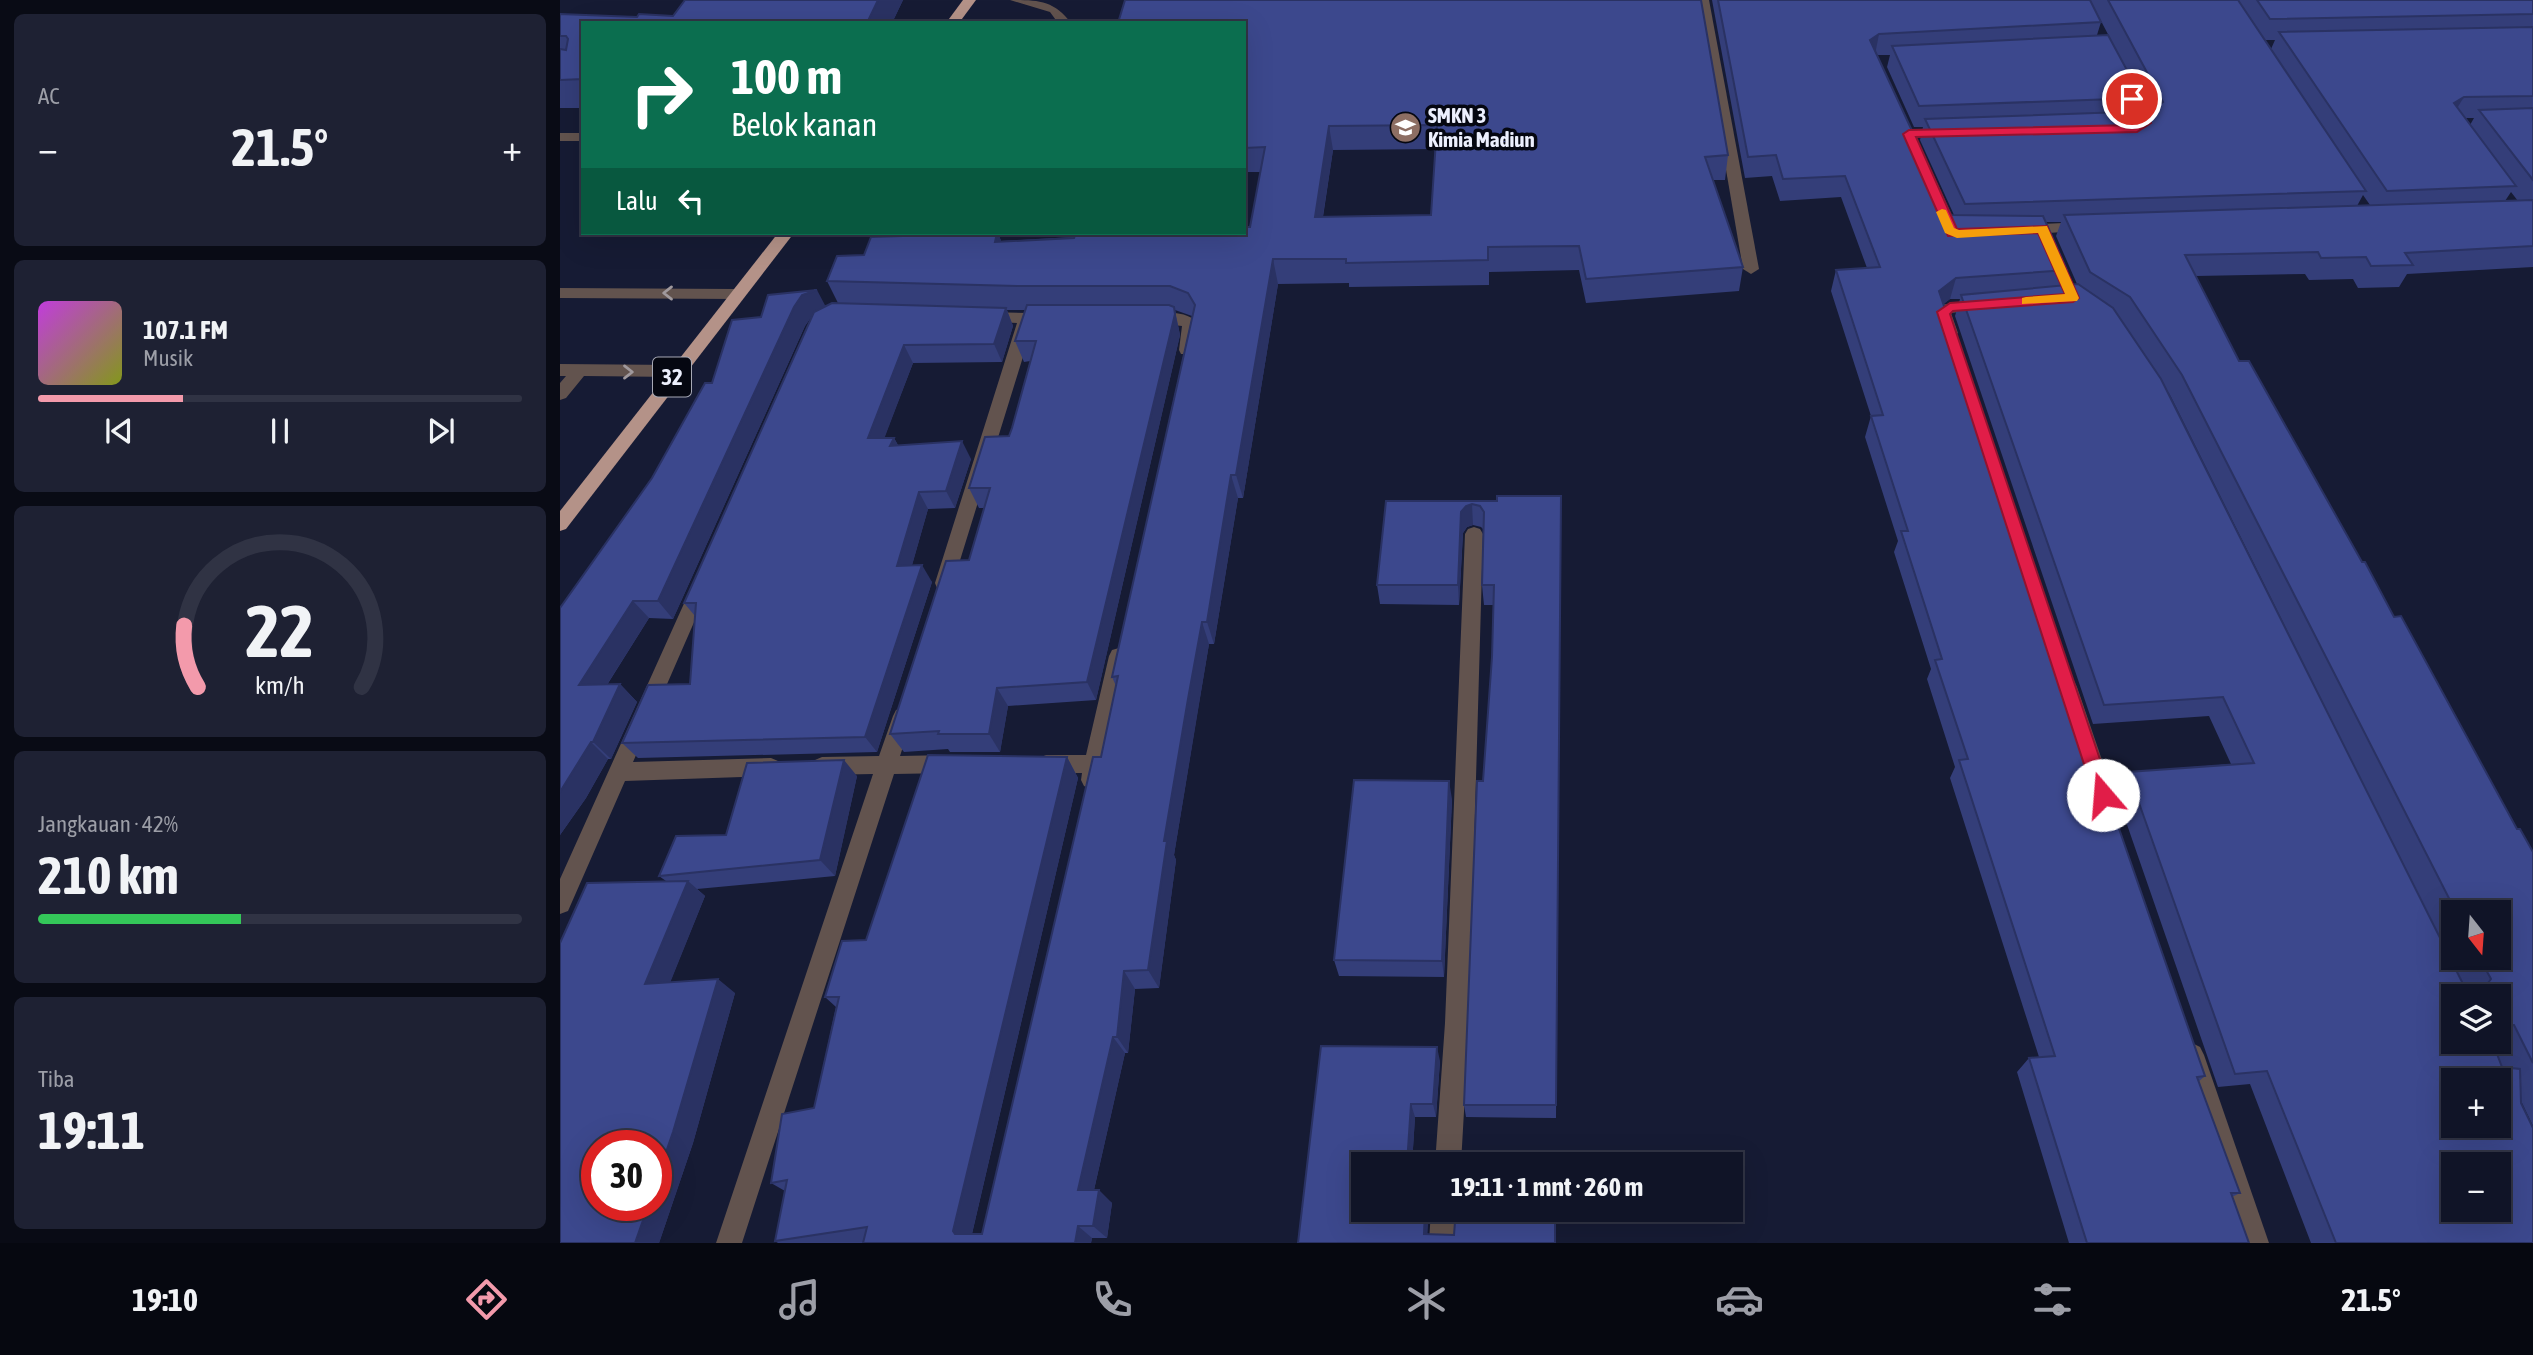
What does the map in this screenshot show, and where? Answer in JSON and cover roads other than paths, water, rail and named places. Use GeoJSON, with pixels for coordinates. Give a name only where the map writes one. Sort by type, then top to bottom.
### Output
{"type":"FeatureCollection","features":[{"type":"Feature","properties":{"kind":"highway"},"geometry":{"type":"LineString","coordinates":[[954,21],[970,0]]}},
{"type":"Feature","properties":{"kind":"highway","name":"32"},"geometry":{"type":"LineString","coordinates":[[560,524],[784,235]]}},
{"type":"Feature","properties":{"kind":"street"},"geometry":{"type":"LineString","coordinates":[[1016,0],[1054,9],[1063,21]]}},
{"type":"Feature","properties":{"kind":"street"},"geometry":{"type":"LineString","coordinates":[[1703,0],[1751,269]]}},
{"type":"Feature","properties":{"kind":"street"},"geometry":{"type":"LineString","coordinates":[[560,137],[581,138]]}},
{"type":"Feature","properties":{"kind":"street"},"geometry":{"type":"LineString","coordinates":[[2006,231],[2096,227]]}},
{"type":"Feature","properties":{"kind":"street"},"geometry":{"type":"LineString","coordinates":[[2042,229],[2052,252]]}},
{"type":"Feature","properties":{"kind":"street"},"geometry":{"type":"LineString","coordinates":[[560,293],[736,294]]}},
{"type":"Feature","properties":{"kind":"street"},"geometry":{"type":"LineString","coordinates":[[1956,352],[1943,312],[1946,309],[2004,303]]}},
{"type":"Feature","properties":{"kind":"street"},"geometry":{"type":"LineString","coordinates":[[937,607],[1034,318],[960,316]]}},
{"type":"Feature","properties":{"kind":"street"},"geometry":{"type":"LineString","coordinates":[[1136,318],[1177,318],[1190,323],[1191,335],[1182,375]]}},
{"type":"Feature","properties":{"kind":"street"},"geometry":{"type":"LineString","coordinates":[[560,370],[676,372]]}},
{"type":"Feature","properties":{"kind":"street"},"geometry":{"type":"LineString","coordinates":[[1449,1152],[1457,1023],[1474,534]]}},
{"type":"Feature","properties":{"kind":"street"},"geometry":{"type":"LineString","coordinates":[[560,904],[708,569]]}},
{"type":"Feature","properties":{"kind":"street"},"geometry":{"type":"LineString","coordinates":[[1085,804],[1124,630]]}},
{"type":"Feature","properties":{"kind":"street"},"geometry":{"type":"LineString","coordinates":[[2060,665],[2112,822]]}},
{"type":"Feature","properties":{"kind":"street"},"geometry":{"type":"LineString","coordinates":[[729,1243],[908,698]]}},
{"type":"Feature","properties":{"kind":"street"},"geometry":{"type":"LineString","coordinates":[[618,772],[970,764]]}},
{"type":"Feature","properties":{"kind":"street"},"geometry":{"type":"LineString","coordinates":[[1025,764],[1094,764]]}},
{"type":"Feature","properties":{"kind":"street"},"geometry":{"type":"LineString","coordinates":[[2184,1032],[2256,1243]]}},
{"type":"Feature","properties":{"kind":"street"},"geometry":{"type":"LineString","coordinates":[[1442,1243],[1443,1222]]}},
{"type":"Feature","properties":{"kind":"lane"},"geometry":{"type":"LineString","coordinates":[[560,394],[579,371]]}},
{"type":"Feature","properties":{"kind":"place","name":"SMKN 3 Kimia Madiun"},"geometry":{"type":"Point","coordinates":[1405,128]}}]}
